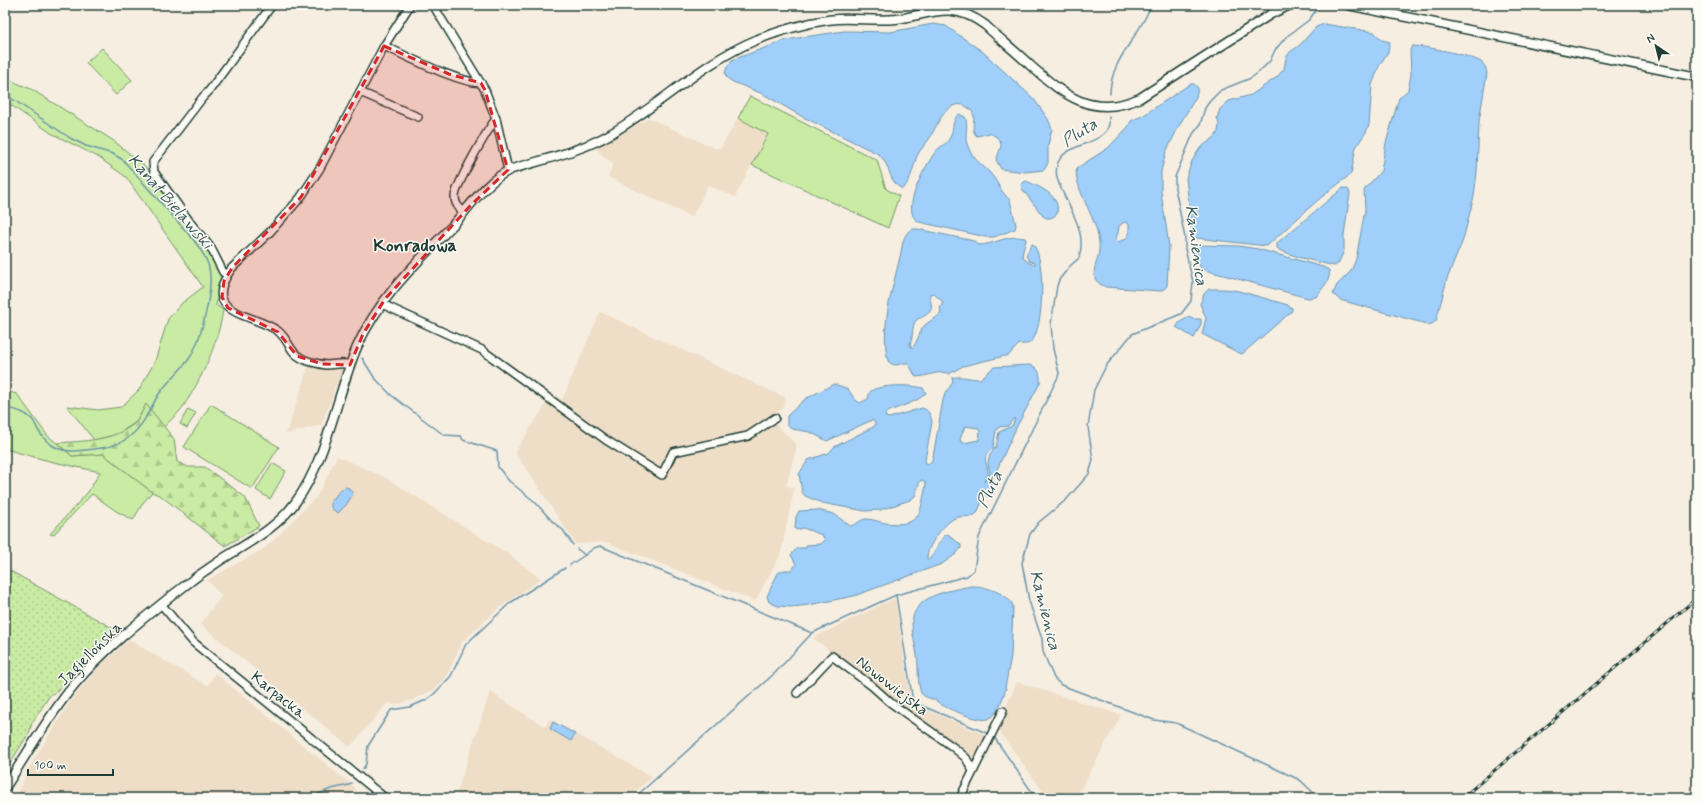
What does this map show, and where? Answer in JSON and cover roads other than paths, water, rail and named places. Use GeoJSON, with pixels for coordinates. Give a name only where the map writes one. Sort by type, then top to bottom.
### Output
{"type":"FeatureCollection","features":[{"type":"Feature","properties":{"kind":"street"},"geometry":{"type":"LineString","coordinates":[[227,274],[223,272],[211,248],[192,225],[154,172],[153,162],[209,91],[272,5]]}},
{"type":"Feature","properties":{"kind":"street"},"geometry":{"type":"LineString","coordinates":[[350,365],[344,362],[322,364],[299,357],[278,332],[228,308],[222,298],[223,286],[227,274],[236,263],[270,232],[301,197],[320,168],[384,46],[410,5]]}},
{"type":"Feature","properties":{"kind":"street"},"geometry":{"type":"LineString","coordinates":[[433,5],[481,83],[490,101],[508,170]]}},
{"type":"Feature","properties":{"kind":"street","name":"Jagiellońska"},"geometry":{"type":"LineString","coordinates":[[5,788],[54,712],[75,684],[95,662],[161,604],[204,571],[277,523],[294,504],[303,492],[314,470],[350,365],[363,334],[382,304],[400,281],[492,182],[508,170],[600,139],[625,124],[727,54],[762,38],[813,23],[838,19],[889,19],[943,10],[962,12],[974,17],[985,25],[1065,95],[1083,103],[1110,106],[1127,103],[1140,98],[1271,14],[1290,5]]}},
{"type":"Feature","properties":{"kind":"street"},"geometry":{"type":"LineString","coordinates":[[1348,5],[1697,77]]}},
{"type":"Feature","properties":{"kind":"street"},"geometry":{"type":"LineString","coordinates":[[384,46],[449,74],[473,82],[481,83]]}},
{"type":"Feature","properties":{"kind":"street"},"geometry":{"type":"LineString","coordinates":[[360,92],[418,117]]}},
{"type":"Feature","properties":{"kind":"street"},"geometry":{"type":"LineString","coordinates":[[464,213],[456,203],[456,192],[488,130],[496,120]]}},
{"type":"Feature","properties":{"kind":"street"},"geometry":{"type":"LineString","coordinates":[[382,304],[482,350],[606,440],[662,475],[673,452],[748,436],[774,418]]}},
{"type":"Feature","properties":{"kind":"street","name":"Karpacka"},"geometry":{"type":"LineString","coordinates":[[161,604],[193,642],[385,798]]}},
{"type":"Feature","properties":{"kind":"street","name":"Nowowiejska"},"geometry":{"type":"LineString","coordinates":[[797,693],[832,656],[872,686],[891,703],[953,747],[966,758],[973,771]]}},
{"type":"Feature","properties":{"kind":"street"},"geometry":{"type":"LineString","coordinates":[[960,798],[992,730],[1003,711]]}},
{"type":"Feature","properties":{"kind":"water"},"geometry":{"type":"Polygon","coordinates":[[[933,24],[946,26],[983,52],[1034,99],[1048,119],[1052,129],[1048,145],[1048,163],[1044,170],[1025,172],[1001,169],[996,160],[1001,148],[998,139],[990,133],[977,136],[973,130],[973,112],[963,105],[956,105],[950,107],[945,112],[929,139],[918,153],[910,179],[902,189],[897,186],[891,177],[885,162],[878,154],[801,116],[763,94],[733,82],[727,78],[725,73],[732,60],[786,40],[844,31],[890,32],[933,24]]]}},
{"type":"Feature","properties":{"kind":"water"},"geometry":{"type":"Polygon","coordinates":[[[1324,24],[1374,32],[1382,40],[1390,42],[1388,52],[1379,66],[1372,85],[1369,125],[1356,147],[1351,174],[1318,200],[1267,246],[1196,238],[1192,231],[1186,178],[1192,161],[1200,148],[1215,137],[1218,132],[1219,124],[1217,118],[1220,109],[1229,101],[1251,95],[1277,77],[1284,69],[1286,58],[1290,52],[1300,45],[1316,27],[1324,24]]]}},
{"type":"Feature","properties":{"kind":"water"},"geometry":{"type":"Polygon","coordinates":[[[1412,46],[1448,51],[1475,59],[1483,64],[1487,73],[1479,121],[1477,172],[1474,196],[1463,240],[1447,279],[1436,321],[1430,325],[1340,300],[1333,294],[1337,285],[1351,271],[1356,259],[1365,210],[1364,190],[1381,171],[1386,143],[1399,98],[1408,90],[1411,75],[1410,50],[1412,46]]]}},
{"type":"Feature","properties":{"kind":"water"},"geometry":{"type":"Polygon","coordinates":[[[1190,84],[1194,84],[1198,88],[1196,97],[1166,152],[1161,171],[1161,192],[1169,246],[1167,286],[1160,291],[1106,287],[1096,280],[1094,271],[1099,250],[1097,232],[1080,190],[1076,174],[1077,168],[1108,148],[1128,127],[1131,121],[1144,115],[1190,84]],[[1124,222],[1119,226],[1116,238],[1117,242],[1124,240],[1129,235],[1129,224],[1124,222]]]}},
{"type":"Feature","properties":{"kind":"water"},"geometry":{"type":"Polygon","coordinates":[[[959,114],[965,117],[966,120],[966,141],[972,155],[991,174],[1010,200],[1016,225],[1015,229],[994,237],[986,237],[919,222],[913,217],[913,198],[916,187],[936,151],[946,143],[951,136],[954,120],[959,114]]]}},
{"type":"Feature","properties":{"kind":"water"},"geometry":{"type":"Polygon","coordinates":[[[1026,181],[1043,189],[1053,197],[1057,207],[1057,214],[1054,217],[1047,218],[1043,216],[1022,189],[1021,184],[1026,181]]]}},
{"type":"Feature","properties":{"kind":"water"},"geometry":{"type":"Polygon","coordinates":[[[1343,188],[1348,189],[1350,193],[1344,235],[1344,251],[1338,264],[1334,266],[1298,257],[1277,248],[1277,243],[1343,188]]]}},
{"type":"Feature","properties":{"kind":"water"},"geometry":{"type":"Polygon","coordinates":[[[916,229],[974,241],[979,245],[985,245],[1012,237],[1025,238],[1026,240],[1022,255],[1027,262],[1034,265],[1035,263],[1029,261],[1026,255],[1033,244],[1040,264],[1042,294],[1039,324],[1031,342],[1019,344],[1009,355],[963,366],[949,374],[942,372],[916,377],[908,363],[893,365],[888,361],[885,335],[888,309],[904,240],[909,231],[916,229]],[[933,293],[930,294],[931,310],[914,323],[910,344],[912,348],[924,326],[941,313],[940,309],[943,302],[933,293]]]}},
{"type":"Feature","properties":{"kind":"water"},"geometry":{"type":"Polygon","coordinates":[[[1199,245],[1238,246],[1258,249],[1323,267],[1329,270],[1330,274],[1326,284],[1316,297],[1308,298],[1201,269],[1195,251],[1195,248],[1199,245]]]}},
{"type":"Feature","properties":{"kind":"water"},"geometry":{"type":"Polygon","coordinates":[[[1209,289],[1239,291],[1288,305],[1292,308],[1292,311],[1242,354],[1202,334],[1206,318],[1200,304],[1204,294],[1209,289]]]}},
{"type":"Feature","properties":{"kind":"water"},"geometry":{"type":"Polygon","coordinates":[[[1189,317],[1193,319],[1201,319],[1201,324],[1194,338],[1176,327],[1180,322],[1189,317]]]}},
{"type":"Feature","properties":{"kind":"water"},"geometry":{"type":"Polygon","coordinates":[[[1029,365],[1035,367],[1040,377],[1040,383],[1016,428],[977,513],[972,516],[955,518],[946,525],[936,536],[929,548],[927,559],[932,556],[942,539],[948,534],[961,545],[961,548],[956,554],[942,564],[854,596],[792,607],[778,606],[769,602],[767,596],[778,573],[784,570],[792,570],[796,564],[791,555],[797,548],[806,548],[806,545],[821,544],[825,540],[822,535],[803,528],[797,530],[795,529],[796,517],[799,511],[817,510],[834,514],[850,526],[866,519],[885,523],[906,523],[917,517],[922,504],[926,484],[923,480],[920,481],[915,496],[910,500],[880,510],[865,511],[822,503],[805,496],[802,492],[799,474],[808,460],[829,453],[834,447],[875,426],[875,423],[872,420],[827,441],[810,432],[792,429],[787,425],[787,416],[805,399],[834,384],[848,389],[855,400],[860,403],[868,399],[871,391],[882,387],[912,386],[923,388],[926,393],[916,401],[892,410],[885,415],[889,418],[922,408],[928,412],[932,422],[925,460],[928,464],[931,462],[933,457],[943,400],[953,382],[952,378],[962,377],[980,379],[994,367],[1029,365]],[[1014,418],[1008,426],[999,427],[996,431],[993,448],[989,451],[986,458],[988,475],[984,482],[990,474],[988,463],[990,455],[996,447],[999,432],[1012,426],[1015,419],[1014,418]],[[965,426],[960,439],[961,442],[964,443],[979,440],[980,431],[978,428],[965,426]]]}},
{"type":"Feature","properties":{"kind":"water"},"geometry":{"type":"Polygon","coordinates":[[[346,487],[349,488],[353,494],[346,505],[338,513],[331,508],[331,502],[340,490],[346,487]]]}},
{"type":"Feature","properties":{"kind":"water"},"geometry":{"type":"Polygon","coordinates":[[[971,586],[982,587],[1002,594],[1011,602],[1013,606],[1011,656],[1006,688],[1002,701],[995,714],[988,719],[979,719],[943,706],[921,693],[919,684],[918,661],[912,629],[914,615],[918,607],[933,596],[971,586]]]}},
{"type":"Feature","properties":{"kind":"water"},"geometry":{"type":"Polygon","coordinates":[[[553,722],[575,734],[571,741],[550,729],[553,722]]]}},
{"type":"Feature","properties":{"kind":"waterway","name":"Pluta"},"geometry":{"type":"LineString","coordinates":[[1110,94],[1114,71],[1125,50],[1144,21],[1149,10],[1146,5]]}},
{"type":"Feature","properties":{"kind":"waterway","name":"Kamienica"},"geometry":{"type":"LineString","coordinates":[[1317,5],[1316,10],[1309,20],[1286,37],[1275,50],[1270,61],[1259,72],[1251,78],[1221,90],[1205,108],[1200,125],[1193,134],[1175,177],[1175,188],[1185,238],[1185,249],[1193,282],[1191,301],[1181,314],[1132,334],[1106,366],[1094,390],[1088,427],[1093,460],[1089,474],[1066,500],[1039,522],[1030,534],[1022,563],[1029,601],[1042,639],[1043,652],[1054,678],[1061,685],[1154,720],[1176,723],[1300,780],[1319,798]]}},
{"type":"Feature","properties":{"kind":"waterway","name":"Kanał Bielawski"},"geometry":{"type":"LineString","coordinates":[[5,94],[70,138],[86,146],[113,154],[123,160],[193,239],[206,260],[210,277],[210,289],[205,315],[194,351],[159,394],[146,418],[134,433],[122,442],[108,447],[86,450],[61,450],[44,439],[33,420],[26,414],[20,411],[5,408]]}},
{"type":"Feature","properties":{"kind":"waterway","name":"Pluta"},"geometry":{"type":"LineString","coordinates":[[989,734],[913,702],[896,595],[967,576],[974,570],[979,537],[1059,373],[1053,349],[1051,324],[1057,286],[1059,280],[1070,266],[1079,258],[1081,237],[1075,217],[1057,178],[1057,165],[1062,156],[1071,149],[1093,141],[1102,135],[1108,128],[1109,117]]}},
{"type":"Feature","properties":{"kind":"waterway"},"geometry":{"type":"LineString","coordinates":[[362,358],[374,377],[391,395],[444,435],[461,436],[463,440],[497,451],[498,467],[509,481],[534,501],[553,522],[563,530],[573,545]]}},
{"type":"Feature","properties":{"kind":"waterway"},"geometry":{"type":"LineString","coordinates":[[577,549],[585,555],[594,548],[600,546],[812,633],[896,595]]}},
{"type":"Feature","properties":{"kind":"waterway"},"geometry":{"type":"LineString","coordinates":[[570,565],[585,555]]}},
{"type":"Feature","properties":{"kind":"waterway"},"geometry":{"type":"LineString","coordinates":[[363,769],[366,764],[368,746],[391,710],[410,707],[426,700],[434,694],[451,676],[466,644],[510,603],[565,568]]}},
{"type":"Feature","properties":{"kind":"waterway"},"geometry":{"type":"LineString","coordinates":[[634,798],[775,673],[812,633]]}},
{"type":"Feature","properties":{"kind":"waterway","name":"Pluta"},"geometry":{"type":"LineString","coordinates":[[994,737],[1036,798]]}},
{"type":"Feature","properties":{"kind":"waterway"},"geometry":{"type":"LineString","coordinates":[[308,798],[352,783]]}},
{"type":"Feature","properties":{"kind":"railway"},"geometry":{"type":"LineString","coordinates":[[1462,798],[1697,598]]}},
{"type":"Feature","properties":{"kind":"district","name":"Konradowa"},"geometry":{"type":"Point","coordinates":[415,245]}}]}
